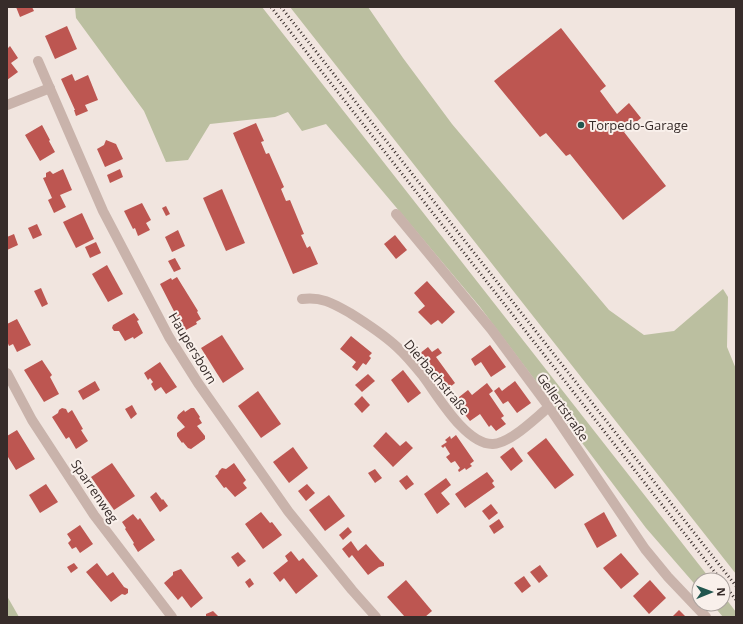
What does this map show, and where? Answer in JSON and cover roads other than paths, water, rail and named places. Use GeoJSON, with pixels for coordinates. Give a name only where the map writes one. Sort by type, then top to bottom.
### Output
{"type":"FeatureCollection","features":[{"type":"Feature","properties":{"kind":"street","name":"Haupersborn"},"geometry":{"type":"LineString","coordinates":[[38,61],[103,211],[169,336],[228,427],[288,511],[352,590],[376,617]]}},
{"type":"Feature","properties":{"kind":"street"},"geometry":{"type":"LineString","coordinates":[[7,105],[50,88]]}},
{"type":"Feature","properties":{"kind":"street","name":"Gellertstraße"},"geometry":{"type":"LineString","coordinates":[[396,214],[492,329],[549,407],[645,549],[668,577],[706,617]]}},
{"type":"Feature","properties":{"kind":"street","name":"Dierbachstraße"},"geometry":{"type":"LineString","coordinates":[[302,299],[311,298],[327,300],[382,335],[409,359],[457,422],[479,440],[489,444],[495,444],[502,441],[523,428],[549,407]]}},
{"type":"Feature","properties":{"kind":"street","name":"Sparrenweg"},"geometry":{"type":"LineString","coordinates":[[7,373],[32,420],[94,515],[172,617]]}},
{"type":"Feature","properties":{"kind":"railway"},"geometry":{"type":"LineString","coordinates":[[271,7],[715,572]]}},
{"type":"Feature","properties":{"kind":"railway"},"geometry":{"type":"LineString","coordinates":[[281,7],[736,586]]}},
{"type":"Feature","properties":{"kind":"railway"},"geometry":{"type":"LineString","coordinates":[[731,593],[736,600]]}},
{"type":"Feature","properties":{"kind":"place","name":"Torpedo-Garage"},"geometry":{"type":"Point","coordinates":[581,125]}}]}
